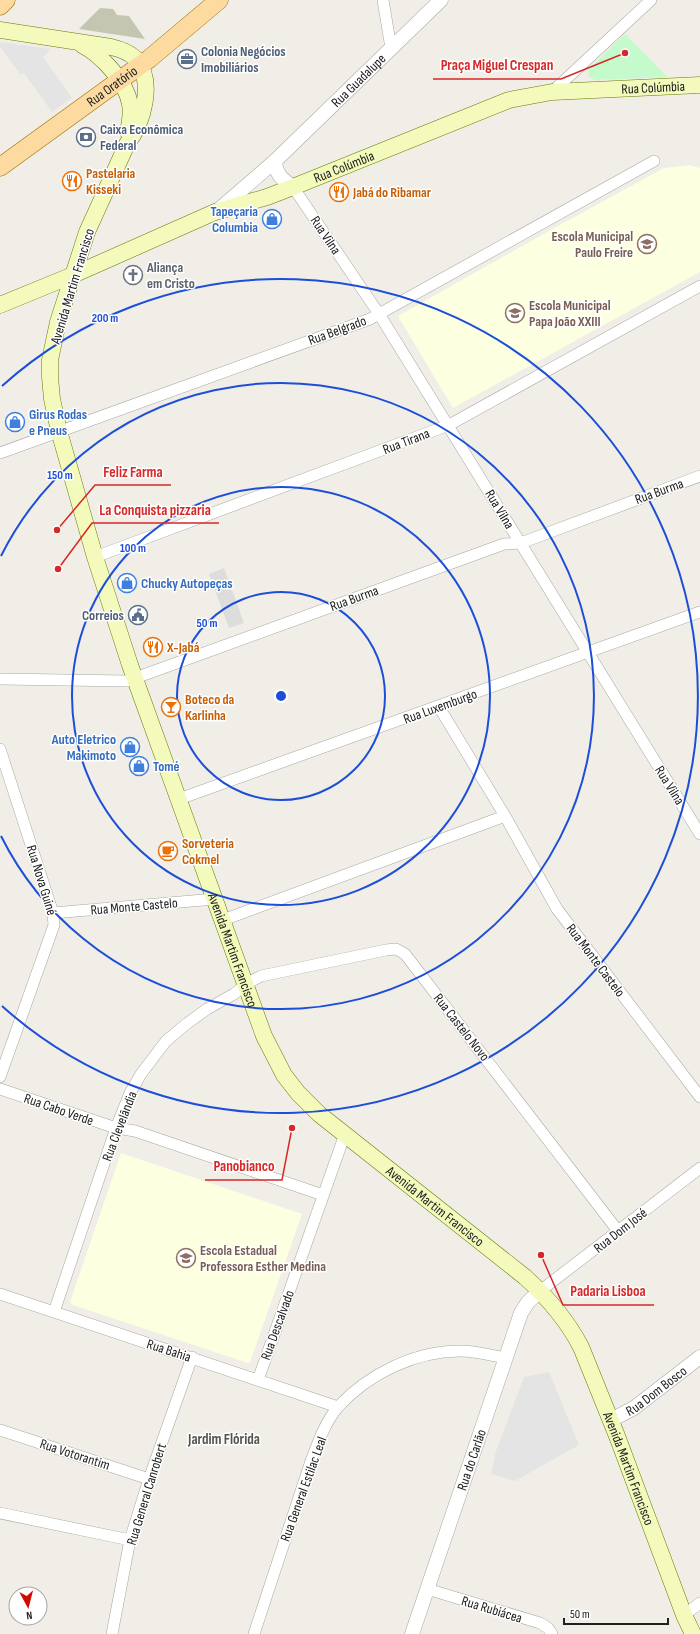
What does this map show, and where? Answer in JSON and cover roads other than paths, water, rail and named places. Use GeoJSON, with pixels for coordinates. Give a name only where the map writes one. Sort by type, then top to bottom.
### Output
{"type":"FeatureCollection","features":[{"type":"Feature","properties":{"kind":"main road"},"geometry":{"type":"LineString","coordinates":[[0,6],[6,0]]}},
{"type":"Feature","properties":{"kind":"main road","name":"Rua Oratório"},"geometry":{"type":"LineString","coordinates":[[0,167],[140,66],[219,0]]}},
{"type":"Feature","properties":{"kind":"main road"},"geometry":{"type":"LineString","coordinates":[[0,30],[120,49],[132,56],[140,66]]}},
{"type":"Feature","properties":{"kind":"main road","name":"Avenida Martim Francisco"},"geometry":{"type":"LineString","coordinates":[[75,41],[94,51],[107,64],[128,95],[131,109],[127,144]]}},
{"type":"Feature","properties":{"kind":"main road","name":"Avenida Martim Francisco"},"geometry":{"type":"LineString","coordinates":[[140,66],[145,83],[145,99],[141,116],[87,232],[58,322],[50,360],[52,399],[59,431],[95,557],[135,678],[264,1036],[284,1075],[303,1098],[319,1114],[525,1277],[554,1307],[574,1334],[581,1347],[611,1420],[684,1615],[693,1634]]}},
{"type":"Feature","properties":{"kind":"main road","name":"Rua Colúmbia"},"geometry":{"type":"LineString","coordinates":[[0,305],[73,275],[215,212],[268,197],[497,104],[552,92],[700,85]]}},
{"type":"Feature","properties":{"kind":"street"},"geometry":{"type":"LineString","coordinates":[[383,0],[392,48]]}},
{"type":"Feature","properties":{"kind":"street","name":"Rua Guadalupe"},"geometry":{"type":"LineString","coordinates":[[215,212],[275,161],[441,0]]}},
{"type":"Feature","properties":{"kind":"street"},"geometry":{"type":"LineString","coordinates":[[552,92],[651,0]]}},
{"type":"Feature","properties":{"kind":"street"},"geometry":{"type":"LineString","coordinates":[[275,161],[276,169],[280,178],[293,187]]}},
{"type":"Feature","properties":{"kind":"street","name":"Rua Belgrado"},"geometry":{"type":"LineString","coordinates":[[0,453],[379,314],[654,161]]}},
{"type":"Feature","properties":{"kind":"street","name":"Rua Vilna"},"geometry":{"type":"LineString","coordinates":[[293,187],[379,314],[449,425],[700,834]]}},
{"type":"Feature","properties":{"kind":"street","name":"Rua Tirana"},"geometry":{"type":"LineString","coordinates":[[95,557],[449,425],[700,286]]}},
{"type":"Feature","properties":{"kind":"street","name":"Rua Burma"},"geometry":{"type":"LineString","coordinates":[[0,678],[122,682],[504,544],[521,543],[700,476]]}},
{"type":"Feature","properties":{"kind":"street","name":"Rua Luxemburgo"},"geometry":{"type":"LineString","coordinates":[[179,799],[439,707],[700,612]]}},
{"type":"Feature","properties":{"kind":"street","name":"Rua Monte Castelo"},"geometry":{"type":"LineString","coordinates":[[439,707],[505,816],[557,909],[700,1097]]}},
{"type":"Feature","properties":{"kind":"street","name":"Rua Nova Guiné"},"geometry":{"type":"LineString","coordinates":[[0,749],[53,912],[54,924],[0,1077]]}},
{"type":"Feature","properties":{"kind":"street"},"geometry":{"type":"LineString","coordinates":[[223,920],[505,816]]}},
{"type":"Feature","properties":{"kind":"street","name":"Rua Monte Castelo"},"geometry":{"type":"LineString","coordinates":[[53,912],[215,899]]}},
{"type":"Feature","properties":{"kind":"street","name":"Rua Castelo Novo"},"geometry":{"type":"LineString","coordinates":[[246,984],[261,976],[386,950],[396,950],[405,954],[618,1231]]}},
{"type":"Feature","properties":{"kind":"street","name":"Rua Clevelândia"},"geometry":{"type":"LineString","coordinates":[[54,1312],[116,1128],[130,1093],[153,1057],[166,1042],[196,1017],[234,994],[246,984]]}},
{"type":"Feature","properties":{"kind":"street","name":"Rua Cabo Verde"},"geometry":{"type":"LineString","coordinates":[[0,1089],[116,1128],[135,1131],[323,1194]]}},
{"type":"Feature","properties":{"kind":"street","name":"Rua Descalvado"},"geometry":{"type":"LineString","coordinates":[[258,1380],[345,1134]]}},
{"type":"Feature","properties":{"kind":"street","name":"Rua Dom José"},"geometry":{"type":"LineString","coordinates":[[540,1291],[700,1168]]}},
{"type":"Feature","properties":{"kind":"street","name":"Rua do Carlão"},"geometry":{"type":"LineString","coordinates":[[412,1634],[523,1308],[540,1291]]}},
{"type":"Feature","properties":{"kind":"street","name":"Rua Bahia"},"geometry":{"type":"LineString","coordinates":[[0,1294],[338,1407]]}},
{"type":"Feature","properties":{"kind":"street","name":"Rua General Estilac Leal"},"geometry":{"type":"LineString","coordinates":[[254,1634],[310,1464],[320,1438],[338,1407],[368,1381],[382,1372],[412,1359],[442,1352],[459,1351],[505,1358]]}},
{"type":"Feature","properties":{"kind":"street","name":"Rua General Canrobert"},"geometry":{"type":"LineString","coordinates":[[112,1634],[130,1540],[149,1479],[192,1357]]}},
{"type":"Feature","properties":{"kind":"street","name":"Rua Dom Bosco"},"geometry":{"type":"LineString","coordinates":[[611,1420],[634,1408],[700,1357]]}},
{"type":"Feature","properties":{"kind":"street","name":"Rua Votorantim"},"geometry":{"type":"LineString","coordinates":[[0,1430],[149,1479]]}},
{"type":"Feature","properties":{"kind":"street"},"geometry":{"type":"LineString","coordinates":[[0,1512],[130,1540]]}},
{"type":"Feature","properties":{"kind":"street","name":"Rua Rubiácea"},"geometry":{"type":"LineString","coordinates":[[427,1589],[540,1623],[548,1628],[552,1634]]}},
{"type":"Feature","properties":{"kind":"street"},"geometry":{"type":"LineString","coordinates":[[684,1615],[700,1602]]}},
{"type":"Feature","properties":{"kind":"place","name":"Praça Miguel Crespan"},"geometry":{"type":"Point","coordinates":[625,53]}},
{"type":"Feature","properties":{"kind":"place","name":"Colonia Negócios Imobiliários"},"geometry":{"type":"Point","coordinates":[187,59]}},
{"type":"Feature","properties":{"kind":"place","name":"Caixa Econômica Federal"},"geometry":{"type":"Point","coordinates":[86,137]}},
{"type":"Feature","properties":{"kind":"place","name":"Pastelaria Kisseki"},"geometry":{"type":"Point","coordinates":[72,181]}},
{"type":"Feature","properties":{"kind":"place","name":"Jabá do Ribamar"},"geometry":{"type":"Point","coordinates":[339,192]}},
{"type":"Feature","properties":{"kind":"place","name":"Tapeçaria Columbia"},"geometry":{"type":"Point","coordinates":[272,219]}},
{"type":"Feature","properties":{"kind":"place","name":"Escola Municipal Paulo Freire"},"geometry":{"type":"Point","coordinates":[647,244]}},
{"type":"Feature","properties":{"kind":"place","name":"Aliança em Cristo"},"geometry":{"type":"Point","coordinates":[133,275]}},
{"type":"Feature","properties":{"kind":"place","name":"Escola Municipal Papa João XXIII"},"geometry":{"type":"Point","coordinates":[515,313]}},
{"type":"Feature","properties":{"kind":"place","name":"Girus Rodas e Pneus"},"geometry":{"type":"Point","coordinates":[15,422]}},
{"type":"Feature","properties":{"kind":"place","name":"Feliz Farma"},"geometry":{"type":"Point","coordinates":[57,530]}},
{"type":"Feature","properties":{"kind":"place","name":"La Conquista pizzaria"},"geometry":{"type":"Point","coordinates":[58,569]}},
{"type":"Feature","properties":{"kind":"place","name":"Chucky Autopeças"},"geometry":{"type":"Point","coordinates":[127,583]}},
{"type":"Feature","properties":{"kind":"place","name":"Correios"},"geometry":{"type":"Point","coordinates":[138,615]}},
{"type":"Feature","properties":{"kind":"place","name":"X-Jabá"},"geometry":{"type":"Point","coordinates":[153,647]}},
{"type":"Feature","properties":{"kind":"place","name":"Boteco da Karlinha"},"geometry":{"type":"Point","coordinates":[171,707]}},
{"type":"Feature","properties":{"kind":"place","name":"Auto Eletrico Makimoto"},"geometry":{"type":"Point","coordinates":[130,747]}},
{"type":"Feature","properties":{"kind":"place","name":"Tomé"},"geometry":{"type":"Point","coordinates":[139,766]}},
{"type":"Feature","properties":{"kind":"place","name":"Sorveteria Cokmel"},"geometry":{"type":"Point","coordinates":[168,851]}},
{"type":"Feature","properties":{"kind":"place","name":"Panobianco"},"geometry":{"type":"Point","coordinates":[292,1128]}},
{"type":"Feature","properties":{"kind":"place","name":"Padaria Lisboa"},"geometry":{"type":"Point","coordinates":[541,1255]}},
{"type":"Feature","properties":{"kind":"place","name":"Escola Estadual Professora Esther Medina"},"geometry":{"type":"Point","coordinates":[186,1258]}},
{"type":"Feature","properties":{"kind":"district","name":"Jardim Flórida"},"geometry":{"type":"Point","coordinates":[224,1439]}}]}
